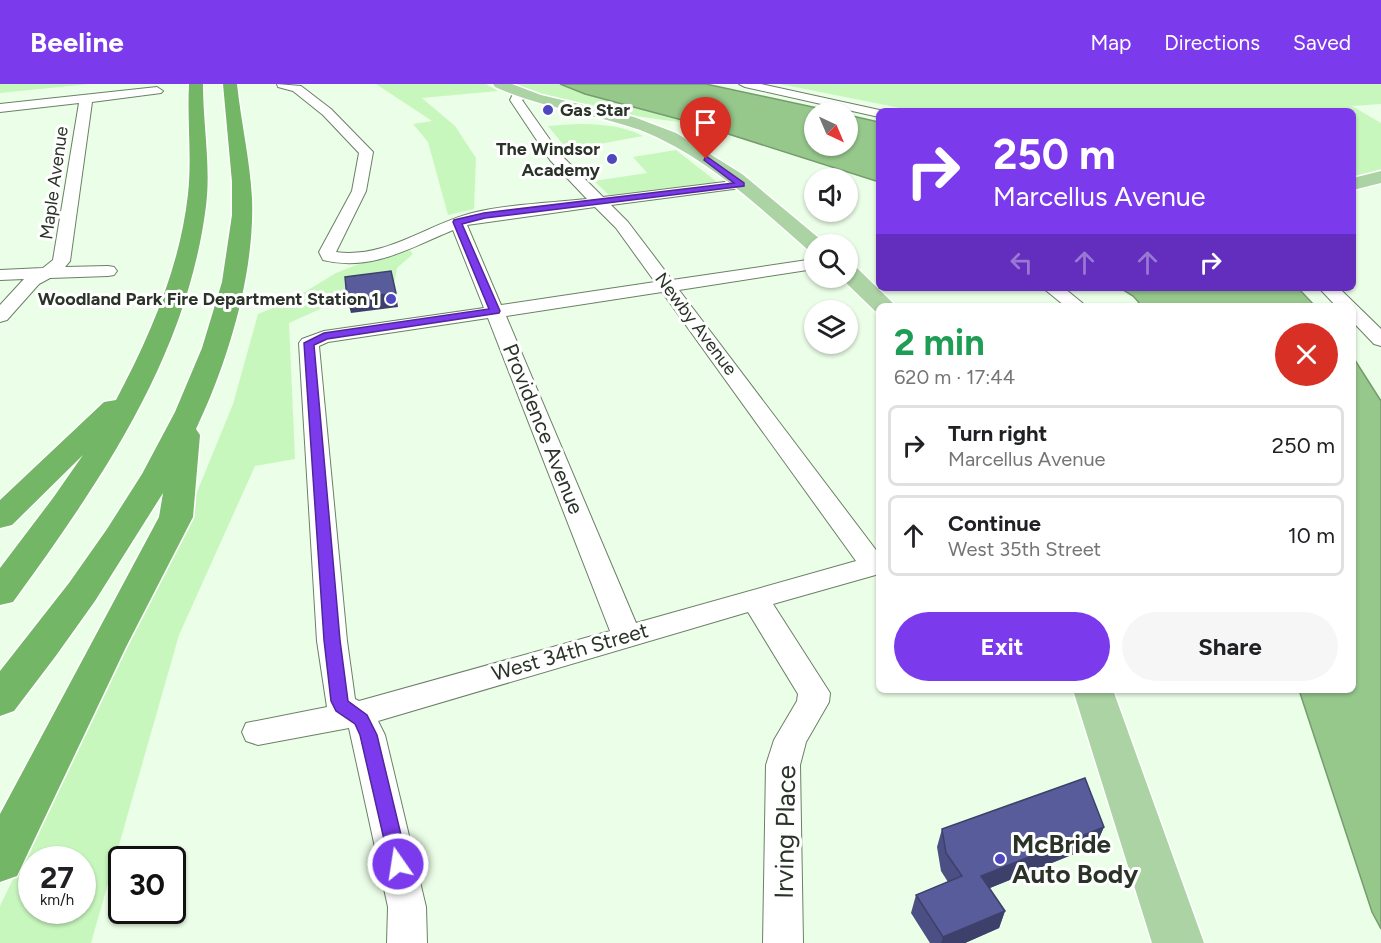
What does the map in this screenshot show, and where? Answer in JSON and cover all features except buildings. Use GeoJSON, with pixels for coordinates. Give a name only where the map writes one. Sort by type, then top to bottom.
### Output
{"type":"FeatureCollection","features":[{"type":"Feature","properties":{"kind":"highway"},"geometry":{"type":"LineString","coordinates":[[0,593],[69,501],[104,447],[139,383],[174,298],[194,224],[199,174],[196,84]]}},
{"type":"Feature","properties":{"kind":"highway"},"geometry":{"type":"LineString","coordinates":[[0,700],[99,567],[156,475],[187,416],[206,372],[224,316],[241,232],[242,178],[230,84]]}},
{"type":"Feature","properties":{"kind":"highway"},"geometry":{"type":"LineString","coordinates":[[0,518],[139,383]]}},
{"type":"Feature","properties":{"kind":"highway"},"geometry":{"type":"LineString","coordinates":[[0,861],[107,647],[176,517],[187,416]]}},
{"type":"Feature","properties":{"kind":"main road"},"geometry":{"type":"LineString","coordinates":[[500,84],[648,128],[690,147],[741,184],[804,235]]}},
{"type":"Feature","properties":{"kind":"main road"},"geometry":{"type":"LineString","coordinates":[[1356,183],[1381,177]]}},
{"type":"Feature","properties":{"kind":"main road"},"geometry":{"type":"LineString","coordinates":[[863,279],[882,303]]}},
{"type":"Feature","properties":{"kind":"main road"},"geometry":{"type":"LineString","coordinates":[[1094,693],[1178,943]]}},
{"type":"Feature","properties":{"kind":"street"},"geometry":{"type":"LineString","coordinates":[[745,84],[876,112]]}},
{"type":"Feature","properties":{"kind":"street"},"geometry":{"type":"LineString","coordinates":[[282,85],[297,88],[320,106],[366,152],[359,191],[327,252],[329,256],[349,260],[376,256],[458,222],[484,216],[741,184]]}},
{"type":"Feature","properties":{"kind":"street"},"geometry":{"type":"LineString","coordinates":[[0,108],[157,92]]}},
{"type":"Feature","properties":{"kind":"street","name":"Newby Avenue"},"geometry":{"type":"LineString","coordinates":[[528,94],[516,100],[555,157],[622,225],[876,564]]}},
{"type":"Feature","properties":{"kind":"street","name":"Maple Avenue"},"geometry":{"type":"LineString","coordinates":[[0,316],[33,280],[57,268],[63,254],[86,99]]}},
{"type":"Feature","properties":{"kind":"street","name":"Providence Avenue"},"geometry":{"type":"LineString","coordinates":[[458,222],[627,636]]}},
{"type":"Feature","properties":{"kind":"street"},"geometry":{"type":"LineString","coordinates":[[407,943],[407,908],[369,735],[361,719],[342,706],[340,701],[332,640],[309,343],[316,339],[341,334],[804,265]]}},
{"type":"Feature","properties":{"kind":"street"},"geometry":{"type":"LineString","coordinates":[[0,275],[108,271]]}},
{"type":"Feature","properties":{"kind":"street"},"geometry":{"type":"LineString","coordinates":[[1056,291],[1073,303]]}},
{"type":"Feature","properties":{"kind":"street"},"geometry":{"type":"LineString","coordinates":[[1331,291],[1344,303]]}},
{"type":"Feature","properties":{"kind":"street"},"geometry":{"type":"LineString","coordinates":[[1356,314],[1378,332]]}},
{"type":"Feature","properties":{"kind":"street","name":"West 34th Street"},"geometry":{"type":"LineString","coordinates":[[258,732],[355,715],[876,565]]}},
{"type":"Feature","properties":{"kind":"street","name":"Irving Place"},"geometry":{"type":"LineString","coordinates":[[756,601],[814,693],[813,702],[790,740],[783,765],[783,943]]}},
{"type":"Feature","properties":{"kind":"shaded area"},"geometry":{"type":"Polygon","coordinates":[[[0,84],[90,84],[0,93],[0,84]]]}},
{"type":"Feature","properties":{"kind":"shaded area"},"geometry":{"type":"Polygon","coordinates":[[[376,84],[486,84],[498,91],[422,98],[455,126],[476,158],[474,209],[448,215],[428,142],[413,124],[432,121],[376,84]]]}},
{"type":"Feature","properties":{"kind":"shaded area"},"geometry":{"type":"Polygon","coordinates":[[[511,84],[560,84],[585,94],[697,124],[603,110],[557,99],[511,84]]]}},
{"type":"Feature","properties":{"kind":"shaded area"},"geometry":{"type":"Polygon","coordinates":[[[560,84],[706,84],[804,105],[804,156],[858,156],[858,117],[876,121],[876,181],[858,175],[858,168],[835,168],[697,124],[585,94],[560,84]]]}},
{"type":"Feature","properties":{"kind":"shaded area"},"geometry":{"type":"Polygon","coordinates":[[[780,84],[1381,84],[1381,104],[1352,106],[1355,108],[900,108],[780,84]]]}},
{"type":"Feature","properties":{"kind":"shaded area"},"geometry":{"type":"Polygon","coordinates":[[[1356,108],[1381,123],[1381,171],[1356,176],[1356,108]]]}},
{"type":"Feature","properties":{"kind":"shaded area"},"geometry":{"type":"Polygon","coordinates":[[[576,124],[610,126],[643,136],[572,149],[566,148],[548,126],[576,124]]]}},
{"type":"Feature","properties":{"kind":"shaded area"},"geometry":{"type":"Polygon","coordinates":[[[676,150],[717,182],[609,195],[594,181],[647,173],[633,157],[676,150]]]}},
{"type":"Feature","properties":{"kind":"shaded area"},"geometry":{"type":"Polygon","coordinates":[[[410,250],[413,254],[397,268],[394,285],[349,296],[289,323],[295,459],[255,466],[179,635],[119,846],[108,846],[108,884],[91,943],[0,943],[0,906],[18,869],[18,924],[96,924],[96,846],[29,846],[177,541],[233,404],[258,314],[290,301],[336,273],[410,250]]]}},
{"type":"Feature","properties":{"kind":"shaded area"},"geometry":{"type":"Polygon","coordinates":[[[1125,291],[1301,291],[1312,303],[1139,303],[1125,291]]]}},
{"type":"Feature","properties":{"kind":"shaded area"},"geometry":{"type":"Polygon","coordinates":[[[1356,362],[1381,401],[1381,929],[1372,912],[1300,693],[1356,693],[1356,362]]]}},
{"type":"Feature","properties":{"kind":"place","name":"Gas Star"},"geometry":{"type":"Point","coordinates":[548,110]}},
{"type":"Feature","properties":{"kind":"place","name":"The Windsor Academy"},"geometry":{"type":"Point","coordinates":[612,159]}},
{"type":"Feature","properties":{"kind":"place","name":"Woodland Park Fire Department Station 1"},"geometry":{"type":"Point","coordinates":[391,299]}},
{"type":"Feature","properties":{"kind":"place","name":"McBride Auto Body"},"geometry":{"type":"Point","coordinates":[1000,859]}},
{"type":"Feature","properties":{"kind":"route"},"geometry":{"type":"LineString","coordinates":[[398,864],[369,735],[361,719],[342,706],[340,701],[332,640],[309,343],[324,337],[495,311],[458,222],[484,216],[741,184],[706,159]]}}]}
